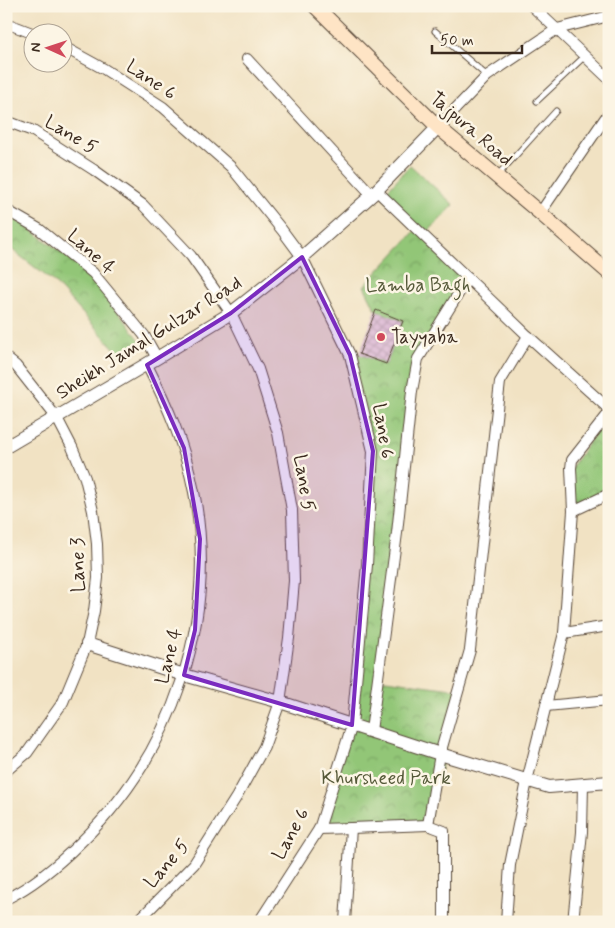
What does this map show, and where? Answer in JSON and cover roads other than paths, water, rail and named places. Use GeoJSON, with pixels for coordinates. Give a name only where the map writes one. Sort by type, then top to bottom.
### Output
{"type":"FeatureCollection","features":[{"type":"Feature","properties":{"kind":"main road","name":"Tajpura Road"},"geometry":{"type":"LineString","coordinates":[[314,6],[438,127],[609,273]]}},
{"type":"Feature","properties":{"kind":"street"},"geometry":{"type":"LineString","coordinates":[[532,6],[609,79]]}},
{"type":"Feature","properties":{"kind":"street","name":"Sheikh Jamal Gulzar Road"},"geometry":{"type":"LineString","coordinates":[[6,447],[231,313],[302,257],[374,193],[487,76],[557,29],[609,16]]}},
{"type":"Feature","properties":{"kind":"street"},"geometry":{"type":"LineString","coordinates":[[6,23],[22,29]]}},
{"type":"Feature","properties":{"kind":"street","name":"Lane 6"},"geometry":{"type":"LineString","coordinates":[[72,51],[104,69],[170,114],[231,168],[282,230],[302,257],[350,355],[373,451],[367,565],[352,725],[319,829],[258,922]]}},
{"type":"Feature","properties":{"kind":"street"},"geometry":{"type":"LineString","coordinates":[[247,59],[374,193],[609,409]]}},
{"type":"Feature","properties":{"kind":"street"},"geometry":{"type":"LineString","coordinates":[[540,213],[606,117]]}},
{"type":"Feature","properties":{"kind":"street","name":"Lane 5"},"geometry":{"type":"LineString","coordinates":[[6,122],[33,131],[94,170],[143,205],[191,256],[231,313],[258,369],[278,433],[292,510],[294,581],[280,702],[264,747],[238,796],[194,864],[137,922]]}},
{"type":"Feature","properties":{"kind":"street","name":"Lane 4"},"geometry":{"type":"LineString","coordinates":[[6,210],[39,229],[93,273],[144,335],[184,448],[194,493],[200,538],[200,584],[195,630],[184,675],[164,727],[151,752],[137,777],[103,821],[62,861],[17,894],[6,899]]}},
{"type":"Feature","properties":{"kind":"street"},"geometry":{"type":"LineString","coordinates":[[371,731],[397,533],[416,367],[418,359],[468,278]]}},
{"type":"Feature","properties":{"kind":"street"},"geometry":{"type":"LineString","coordinates":[[428,824],[440,754],[470,650],[500,382],[528,336]]}},
{"type":"Feature","properties":{"kind":"street","name":"Lane 3"},"geometry":{"type":"LineString","coordinates":[[6,358],[16,366],[56,418],[72,447],[84,478],[93,511],[98,578],[87,644],[63,702],[27,753],[6,771]]}},
{"type":"Feature","properties":{"kind":"street"},"geometry":{"type":"LineString","coordinates":[[506,922],[510,865],[527,781],[564,633],[573,511],[572,460],[609,413]]}},
{"type":"Feature","properties":{"kind":"street"},"geometry":{"type":"LineString","coordinates":[[573,511],[609,494]]}},
{"type":"Feature","properties":{"kind":"street"},"geometry":{"type":"LineString","coordinates":[[564,633],[609,626]]}},
{"type":"Feature","properties":{"kind":"street"},"geometry":{"type":"LineString","coordinates":[[87,644],[184,675],[280,702],[549,787],[609,782]]}},
{"type":"Feature","properties":{"kind":"street"},"geometry":{"type":"LineString","coordinates":[[546,706],[609,700]]}},
{"type":"Feature","properties":{"kind":"street"},"geometry":{"type":"LineString","coordinates":[[573,922],[582,832],[583,784]]}},
{"type":"Feature","properties":{"kind":"street"},"geometry":{"type":"LineString","coordinates":[[319,829],[428,824],[444,831],[444,922]]}},
{"type":"Feature","properties":{"kind":"street"},"geometry":{"type":"LineString","coordinates":[[345,922],[351,828]]}},
{"type":"Feature","properties":{"kind":"lane"},"geometry":{"type":"LineString","coordinates":[[435,31],[487,76]]}},
{"type":"Feature","properties":{"kind":"lane"},"geometry":{"type":"LineString","coordinates":[[537,101],[585,56]]}},
{"type":"Feature","properties":{"kind":"lane"},"geometry":{"type":"LineString","coordinates":[[497,177],[556,111]]}},
{"type":"Feature","properties":{"kind":"place","name":"Tayyaba"},"geometry":{"type":"Point","coordinates":[381,337]}},
{"type":"Feature","properties":{"kind":"park label","name":"Lamba Bagh"},"geometry":{"type":"Point","coordinates":[418,285]}},
{"type":"Feature","properties":{"kind":"park label","name":"Khursheed Park"},"geometry":{"type":"Point","coordinates":[386,778]}}]}
